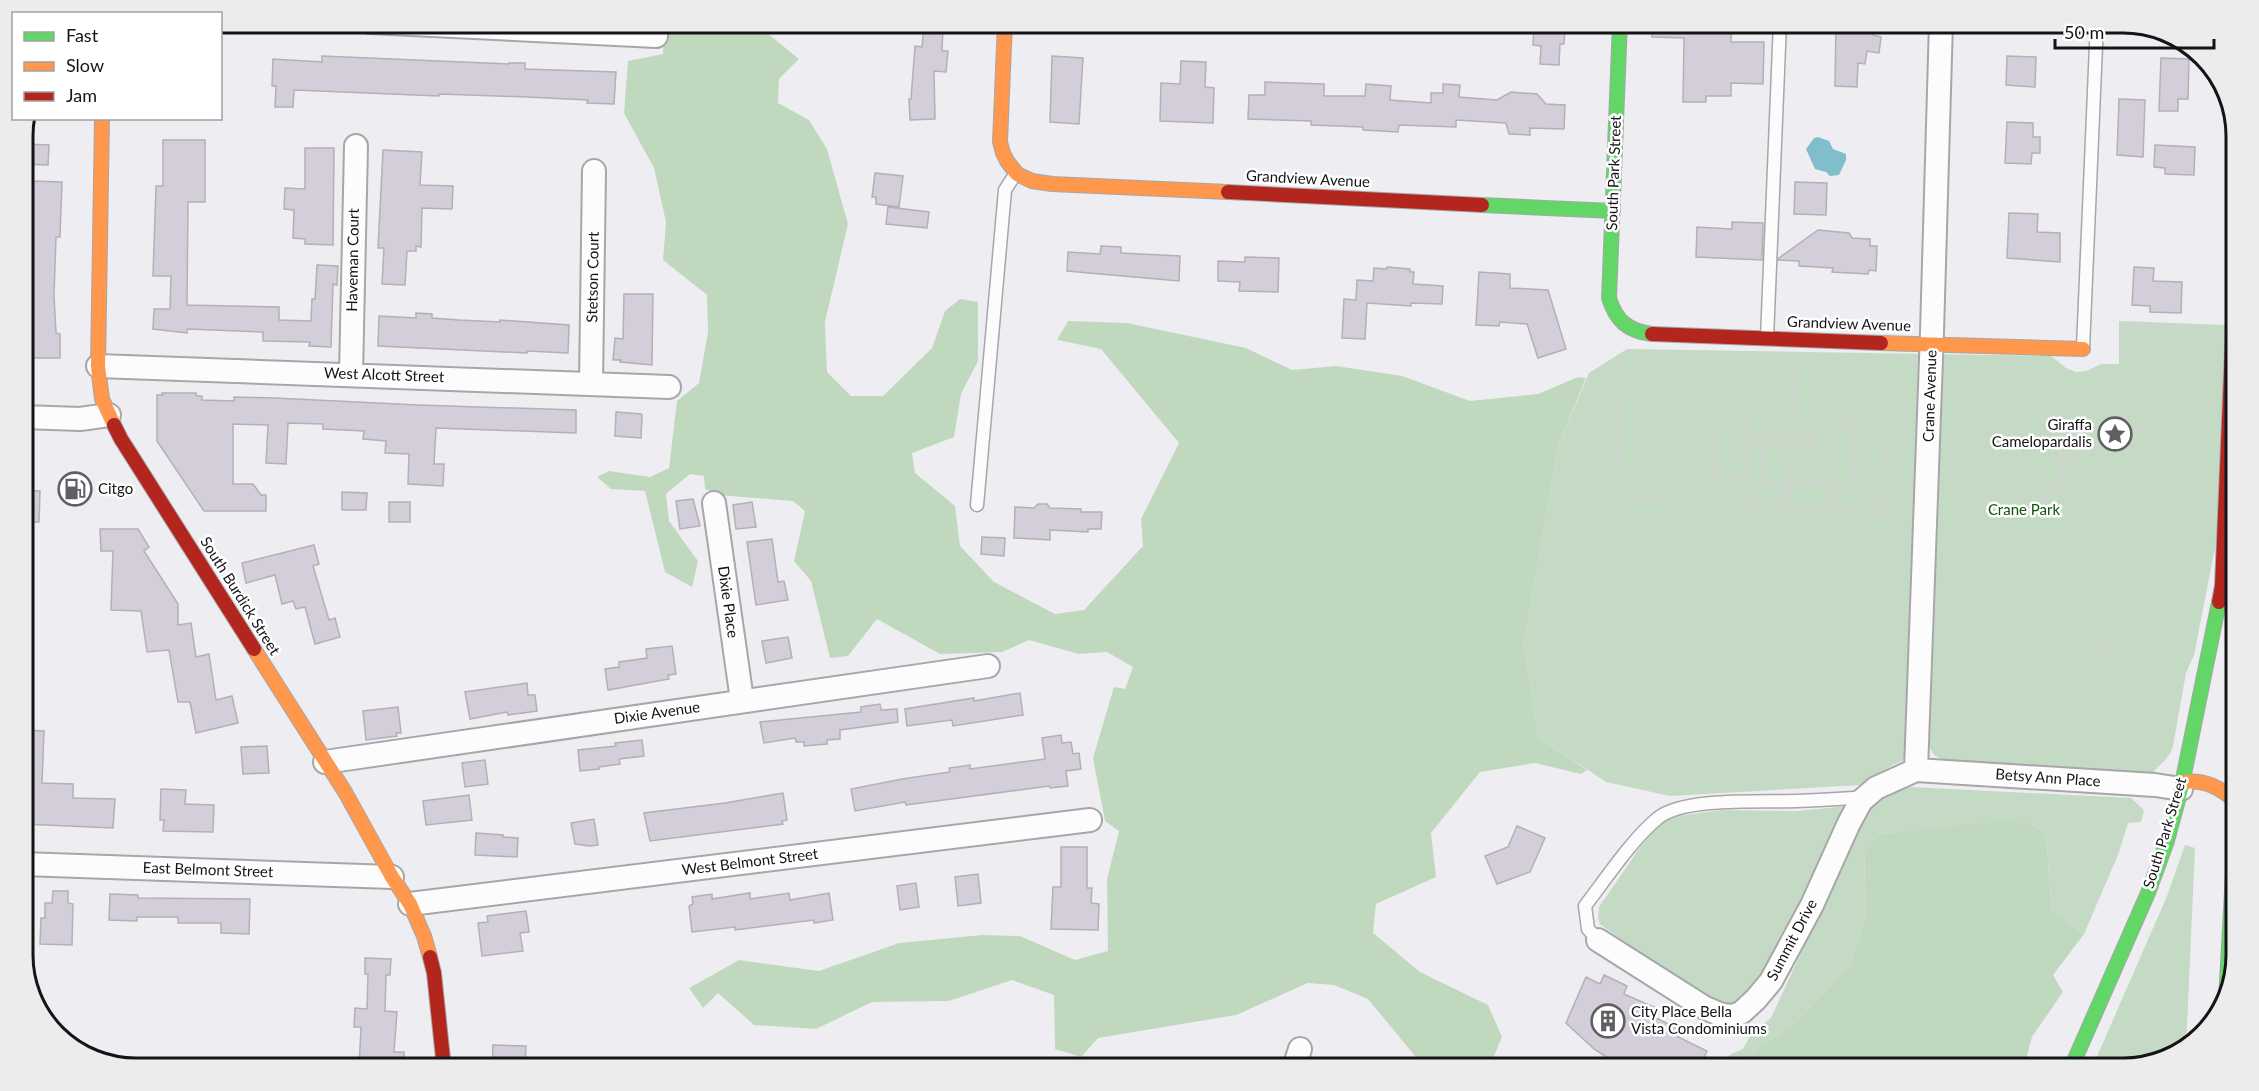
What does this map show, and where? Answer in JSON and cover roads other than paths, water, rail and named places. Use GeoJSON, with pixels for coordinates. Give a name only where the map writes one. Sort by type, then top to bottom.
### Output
{"type":"FeatureCollection","features":[{"type":"Feature","properties":{"kind":"street"},"geometry":{"type":"LineString","coordinates":[[595,33],[656,36]]}},
{"type":"Feature","properties":{"kind":"street"},"geometry":{"type":"LineString","coordinates":[[1005,33],[1000,142],[1002,154],[1012,169]]}},
{"type":"Feature","properties":{"kind":"street","name":"South Park Street"},"geometry":{"type":"LineString","coordinates":[[1618,321],[1613,315],[1609,298],[1620,33]]}},
{"type":"Feature","properties":{"kind":"street","name":"Crane Avenue"},"geometry":{"type":"LineString","coordinates":[[1916,770],[1941,33]]}},
{"type":"Feature","properties":{"kind":"street","name":"South Burdick Street"},"geometry":{"type":"LineString","coordinates":[[102,120],[98,366],[102,399],[128,449],[345,792],[392,877],[410,904],[434,973],[443,1058]]}},
{"type":"Feature","properties":{"kind":"street","name":"Haveman Court"},"geometry":{"type":"LineString","coordinates":[[351,374],[356,146]]}},
{"type":"Feature","properties":{"kind":"street","name":"Grandview Avenue"},"geometry":{"type":"LineString","coordinates":[[1012,169],[1029,181],[1052,184],[1613,211]]}},
{"type":"Feature","properties":{"kind":"street","name":"Stetson Court"},"geometry":{"type":"LineString","coordinates":[[591,383],[594,171]]}},
{"type":"Feature","properties":{"kind":"street","name":"Grandview Avenue"},"geometry":{"type":"LineString","coordinates":[[1618,321],[1642,333],[1666,336],[2083,349]]}},
{"type":"Feature","properties":{"kind":"street","name":"West Alcott Street"},"geometry":{"type":"LineString","coordinates":[[98,366],[669,387]]}},
{"type":"Feature","properties":{"kind":"street"},"geometry":{"type":"LineString","coordinates":[[33,417],[80,419],[109,416]]}},
{"type":"Feature","properties":{"kind":"street","name":"South Park Street"},"geometry":{"type":"LineString","coordinates":[[2075,1058],[2148,893],[2167,841],[2181,785],[2222,586],[2226,491]]}},
{"type":"Feature","properties":{"kind":"street","name":"Dixie Place"},"geometry":{"type":"LineString","coordinates":[[714,503],[742,700]]}},
{"type":"Feature","properties":{"kind":"street","name":"Dixie Avenue"},"geometry":{"type":"LineString","coordinates":[[326,762],[988,666]]}},
{"type":"Feature","properties":{"kind":"street","name":"Betsy Ann Place"},"geometry":{"type":"LineString","coordinates":[[1916,770],[2181,785]]}},
{"type":"Feature","properties":{"kind":"street","name":"Summit Drive"},"geometry":{"type":"LineString","coordinates":[[1598,940],[1705,1008],[1722,1015],[1734,1016],[1742,1012],[1771,981],[1812,905],[1861,801],[1876,788],[1916,770]]}},
{"type":"Feature","properties":{"kind":"street"},"geometry":{"type":"LineString","coordinates":[[2181,785],[2193,780],[2222,788],[2226,792]]}},
{"type":"Feature","properties":{"kind":"street","name":"West Belmont Street"},"geometry":{"type":"LineString","coordinates":[[410,904],[1090,820]]}},
{"type":"Feature","properties":{"kind":"street","name":"East Belmont Street"},"geometry":{"type":"LineString","coordinates":[[33,864],[392,877]]}},
{"type":"Feature","properties":{"kind":"lane"},"geometry":{"type":"LineString","coordinates":[[1767,338],[1780,33]]}},
{"type":"Feature","properties":{"kind":"lane"},"geometry":{"type":"LineString","coordinates":[[2083,349],[2097,33]]}},
{"type":"Feature","properties":{"kind":"lane"},"geometry":{"type":"LineString","coordinates":[[977,505],[1005,190],[1012,169]]}},
{"type":"Feature","properties":{"kind":"lane"},"geometry":{"type":"LineString","coordinates":[[1598,940],[1588,929],[1585,906],[1638,839],[1659,817],[1675,809],[1722,802],[1831,800],[1867,796]]}},
{"type":"Feature","properties":{"kind":"water"},"geometry":{"type":"Polygon","coordinates":[[[1814,138],[1829,141],[1833,149],[1846,154],[1846,160],[1839,175],[1830,176],[1826,172],[1815,169],[1806,149],[1814,138]]]}},
{"type":"Feature","properties":{"kind":"place","name":"Giraffa Camelopardalis"},"geometry":{"type":"Point","coordinates":[2115,434]}},
{"type":"Feature","properties":{"kind":"place","name":"Citgo"},"geometry":{"type":"Point","coordinates":[75,489]}},
{"type":"Feature","properties":{"kind":"place","name":"City Place Bella Vista Condominiums"},"geometry":{"type":"Point","coordinates":[1608,1021]}},
{"type":"Feature","properties":{"kind":"park label","name":"Crane Park"},"geometry":{"type":"Point","coordinates":[2024,510]}}]}
